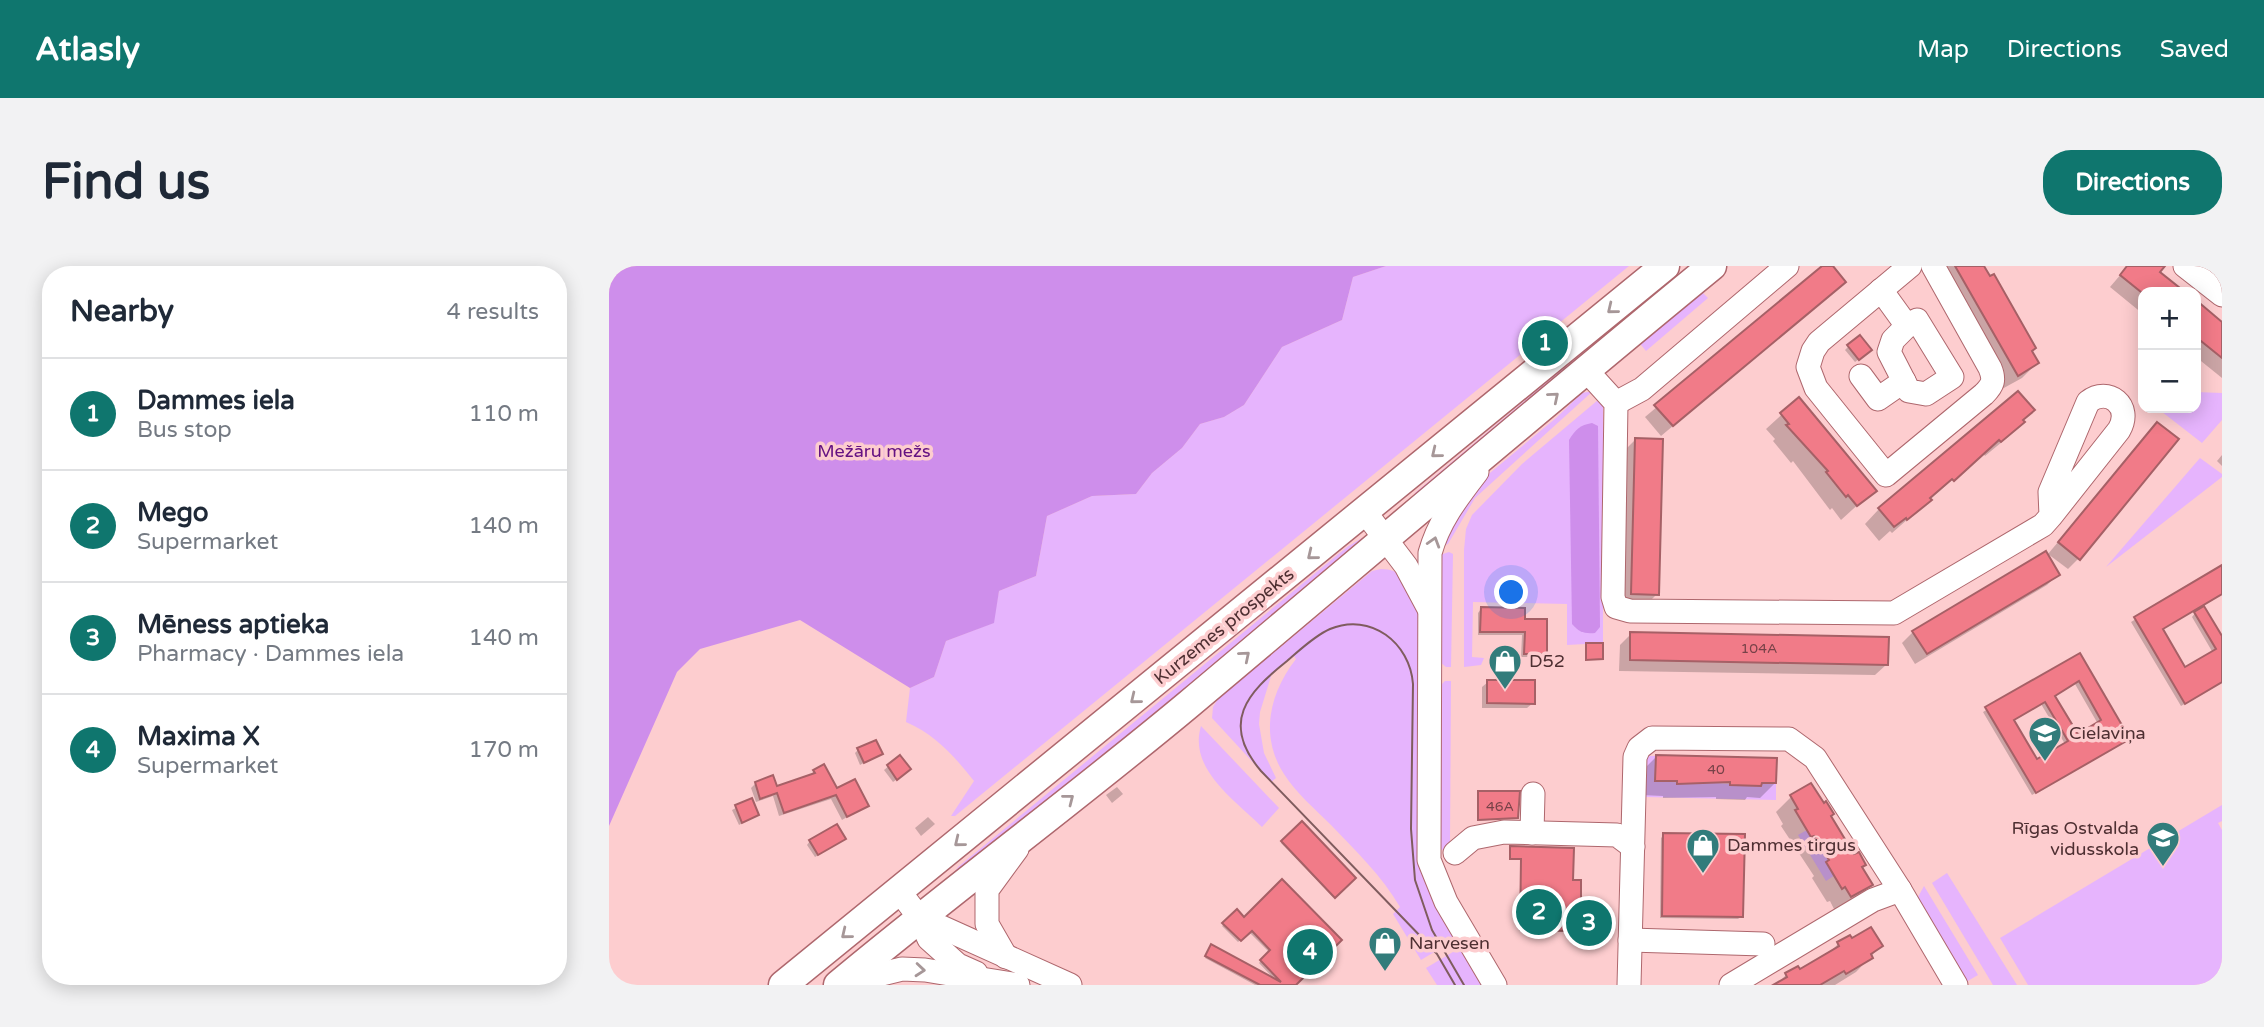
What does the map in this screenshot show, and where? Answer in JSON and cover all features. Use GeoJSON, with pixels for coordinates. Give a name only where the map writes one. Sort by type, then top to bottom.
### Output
{"type":"FeatureCollection","features":[{"type":"Feature","properties":{"kind":"main road","name":"Kurzemes prospekts"},"geometry":{"type":"LineString","coordinates":[[783,985],[1665,266]]}},
{"type":"Feature","properties":{"kind":"main road","name":"Kurzemes prospekts"},"geometry":{"type":"LineString","coordinates":[[838,985],[919,917],[1187,705],[1712,266]]}},
{"type":"Feature","properties":{"kind":"street"},"geometry":{"type":"LineString","coordinates":[[1616,403],[1641,389],[1787,266]]}},
{"type":"Feature","properties":{"kind":"street"},"geometry":{"type":"LineString","coordinates":[[1910,266],[1819,342],[1812,351],[1808,367],[1816,388],[1886,475],[1984,394],[1994,380],[1990,368],[1933,266]]}},
{"type":"Feature","properties":{"kind":"street"},"geometry":{"type":"LineString","coordinates":[[2185,266],[2222,295]]}},
{"type":"Feature","properties":{"kind":"street"},"geometry":{"type":"LineString","coordinates":[[1881,290],[1907,326]]}},
{"type":"Feature","properties":{"kind":"street"},"geometry":{"type":"LineString","coordinates":[[1917,320],[1952,377],[1926,394],[1909,391],[1889,352],[1893,340],[1907,326],[1917,320]]}},
{"type":"Feature","properties":{"kind":"street"},"geometry":{"type":"LineString","coordinates":[[1586,370],[1616,403],[1613,597],[1616,607],[1630,611],[1894,613],[2036,531],[2051,516],[2123,423],[2125,415],[2117,401],[2100,396],[2088,402],[2050,492],[2051,516]]}},
{"type":"Feature","properties":{"kind":"street"},"geometry":{"type":"LineString","coordinates":[[1861,376],[1878,399],[1904,381]]}},
{"type":"Feature","properties":{"kind":"street"},"geometry":{"type":"LineString","coordinates":[[1495,985],[1442,895],[1429,860],[1430,553],[1436,534],[1453,502],[1502,442]]}},
{"type":"Feature","properties":{"kind":"street"},"geometry":{"type":"LineString","coordinates":[[1365,512],[1415,581],[1430,610]]}},
{"type":"Feature","properties":{"kind":"street"},"geometry":{"type":"LineString","coordinates":[[1629,985],[1635,757],[1639,748],[1652,738],[1789,739],[1815,758],[1900,890],[1956,985]]}},
{"type":"Feature","properties":{"kind":"street"},"geometry":{"type":"LineString","coordinates":[[1532,833],[1533,794]]}},
{"type":"Feature","properties":{"kind":"street"},"geometry":{"type":"LineString","coordinates":[[1006,957],[987,923],[987,890],[1031,830]]}},
{"type":"Feature","properties":{"kind":"street"},"geometry":{"type":"LineString","coordinates":[[1455,853],[1473,838],[1504,832],[1617,835],[1633,847]]}},
{"type":"Feature","properties":{"kind":"street"},"geometry":{"type":"LineString","coordinates":[[1731,985],[1873,900],[1900,890]]}},
{"type":"Feature","properties":{"kind":"street"},"geometry":{"type":"LineString","coordinates":[[899,891],[919,917],[929,939],[958,965],[995,981]]}},
{"type":"Feature","properties":{"kind":"street"},"geometry":{"type":"LineString","coordinates":[[919,917],[1070,985]]}},
{"type":"Feature","properties":{"kind":"street"},"geometry":{"type":"LineString","coordinates":[[1630,940],[1763,944]]}},
{"type":"Feature","properties":{"kind":"street"},"geometry":{"type":"LineString","coordinates":[[855,985],[870,977],[902,969],[925,970],[1018,985]]}},
{"type":"Feature","properties":{"kind":"shaded area"},"geometry":{"type":"Polygon","coordinates":[[[1386,266],[1629,266],[955,816],[951,816],[974,781],[944,747],[906,722],[910,688],[934,677],[946,641],[993,623],[999,591],[1036,576],[1047,516],[1092,496],[1136,494],[1152,473],[1182,448],[1200,424],[1224,417],[1244,405],[1282,347],[1342,320],[1353,277],[1386,266]]]}},
{"type":"Feature","properties":{"kind":"shaded area"},"geometry":{"type":"Polygon","coordinates":[[[1702,292],[1708,298],[1646,351],[1637,340],[1702,292]]]}},
{"type":"Feature","properties":{"kind":"shaded area"},"geometry":{"type":"Polygon","coordinates":[[[1616,324],[1620,330],[1413,497],[1415,493],[1616,324]]]}},
{"type":"Feature","properties":{"kind":"shaded area"},"geometry":{"type":"Polygon","coordinates":[[[1593,391],[1475,498],[1448,544],[1442,546],[1473,487],[1582,393],[1593,391]]]}},
{"type":"Feature","properties":{"kind":"shaded area"},"geometry":{"type":"Polygon","coordinates":[[[2201,392],[2222,393],[2222,420],[2202,443],[2163,413],[2201,413],[2201,392]]]}},
{"type":"Feature","properties":{"kind":"shaded area"},"geometry":{"type":"Polygon","coordinates":[[[1598,400],[1603,402],[1603,643],[1567,645],[1567,604],[1473,602],[1472,657],[1484,658],[1481,665],[1464,667],[1464,550],[1466,529],[1472,515],[1522,464],[1598,400]]]}},
{"type":"Feature","properties":{"kind":"shaded area"},"geometry":{"type":"Polygon","coordinates":[[[2200,458],[2222,474],[2222,477],[2106,567],[2200,458]]]}},
{"type":"Feature","properties":{"kind":"shaded area"},"geometry":{"type":"Polygon","coordinates":[[[1366,537],[1293,601],[954,878],[958,867],[1347,547],[1366,537]]]}},
{"type":"Feature","properties":{"kind":"shaded area"},"geometry":{"type":"Polygon","coordinates":[[[1449,552],[1453,554],[1451,667],[1446,667],[1440,662],[1440,555],[1449,552]]]}},
{"type":"Feature","properties":{"kind":"shaded area"},"geometry":{"type":"Polygon","coordinates":[[[1381,569],[1399,574],[1418,597],[1421,851],[1459,937],[1421,960],[1393,914],[1400,907],[1385,885],[1359,854],[1294,788],[1276,760],[1270,730],[1271,715],[1280,686],[1296,659],[1294,656],[1272,673],[1260,712],[1259,724],[1264,753],[1276,778],[1271,782],[1212,718],[1213,707],[1218,699],[1372,571],[1381,569]]]}},
{"type":"Feature","properties":{"kind":"shaded area"},"geometry":{"type":"Polygon","coordinates":[[[1445,681],[1451,681],[1450,844],[1448,848],[1438,851],[1439,687],[1445,681]]]}},
{"type":"Feature","properties":{"kind":"shaded area"},"geometry":{"type":"Polygon","coordinates":[[[1201,726],[1279,808],[1262,827],[1227,795],[1207,770],[1199,742],[1201,726]]]}},
{"type":"Feature","properties":{"kind":"shaded area"},"geometry":{"type":"Polygon","coordinates":[[[1646,756],[1656,756],[1655,781],[1761,786],[1762,783],[1776,783],[1776,800],[1645,797],[1646,756]]]}},
{"type":"Feature","properties":{"kind":"shaded area","name":"Rīgas Ostvalda vidusskola"},"geometry":{"type":"Polygon","coordinates":[[[2222,805],[2222,821],[2218,823],[2222,830],[2222,985],[2028,985],[2000,938],[2222,805]]]}},
{"type":"Feature","properties":{"kind":"shaded area"},"geometry":{"type":"Polygon","coordinates":[[[1807,830],[1829,860],[1826,862],[1835,875],[1826,881],[1798,835],[1807,830]]]}},
{"type":"Feature","properties":{"kind":"shaded area"},"geometry":{"type":"Polygon","coordinates":[[[1947,873],[2017,985],[1993,985],[1932,883],[1947,873]]]}},
{"type":"Feature","properties":{"kind":"shaded area"},"geometry":{"type":"Polygon","coordinates":[[[1924,886],[1978,975],[1966,982],[1920,907],[1918,897],[1924,886]]]}},
{"type":"Feature","properties":{"kind":"shaded area"},"geometry":{"type":"Polygon","coordinates":[[[1463,946],[1485,985],[1437,985],[1426,968],[1463,946]]]}},
{"type":"Feature","properties":{"kind":"green space","name":"Mežāru mežs"},"geometry":{"type":"Polygon","coordinates":[[[609,266],[1386,266],[1353,277],[1342,320],[1282,347],[1244,405],[1224,417],[1200,424],[1182,448],[1152,473],[1136,494],[1092,496],[1047,516],[1036,576],[999,591],[994,623],[946,641],[934,677],[910,688],[800,620],[700,649],[677,672],[609,826],[609,266]]]}},
{"type":"Feature","properties":{"kind":"green space"},"geometry":{"type":"Polygon","coordinates":[[[1592,423],[1598,426],[1600,627],[1595,633],[1582,632],[1572,624],[1569,440],[1578,428],[1592,423]]]}},
{"type":"Feature","properties":{"kind":"building"},"geometry":{"type":"Polygon","coordinates":[[[1822,266],[1833,266],[1846,282],[1673,426],[1654,405],[1822,266]]]}},
{"type":"Feature","properties":{"kind":"building"},"geometry":{"type":"Polygon","coordinates":[[[1955,266],[1984,266],[1990,276],[1994,274],[2036,348],[2032,351],[2039,363],[2018,376],[1955,266]]]}},
{"type":"Feature","properties":{"kind":"building"},"geometry":{"type":"Polygon","coordinates":[[[2127,266],[2165,266],[2160,272],[2179,287],[2138,287],[2138,290],[2120,275],[2127,266]]]}},
{"type":"Feature","properties":{"kind":"building"},"geometry":{"type":"Polygon","coordinates":[[[2201,304],[2222,322],[2222,358],[2201,341],[2201,304]]]}},
{"type":"Feature","properties":{"kind":"building"},"geometry":{"type":"Polygon","coordinates":[[[1860,335],[1872,350],[1859,360],[1847,345],[1860,335]]]}},
{"type":"Feature","properties":{"kind":"building"},"geometry":{"type":"Polygon","coordinates":[[[2018,391],[2035,410],[2023,420],[2025,422],[2001,442],[1999,440],[1954,481],[1952,479],[1930,498],[1932,500],[1894,527],[1878,508],[2018,391]]]}},
{"type":"Feature","properties":{"kind":"building"},"geometry":{"type":"Polygon","coordinates":[[[1799,397],[1877,491],[1857,506],[1848,495],[1846,497],[1826,472],[1828,471],[1786,425],[1789,424],[1780,413],[1799,397]]]}},
{"type":"Feature","properties":{"kind":"building"},"geometry":{"type":"Polygon","coordinates":[[[2157,422],[2179,439],[2080,560],[2058,542],[2157,422]]]}},
{"type":"Feature","properties":{"kind":"building"},"geometry":{"type":"Polygon","coordinates":[[[1635,438],[1663,439],[1659,595],[1631,594],[1635,438]]]}},
{"type":"Feature","properties":{"kind":"building"},"geometry":{"type":"Polygon","coordinates":[[[2046,551],[2060,575],[1927,654],[1912,631],[2046,551]]]}},
{"type":"Feature","properties":{"kind":"building"},"geometry":{"type":"Polygon","coordinates":[[[2222,565],[2222,594],[2163,629],[2185,667],[2216,649],[2194,612],[2204,606],[2222,636],[2222,682],[2185,704],[2134,617],[2222,565]]]}},
{"type":"Feature","properties":{"kind":"building"},"geometry":{"type":"Polygon","coordinates":[[[1481,607],[1525,608],[1525,619],[1547,619],[1547,654],[1524,654],[1525,632],[1480,632],[1481,607]]]}},
{"type":"Feature","properties":{"kind":"building"},"geometry":{"type":"Polygon","coordinates":[[[1630,632],[1889,637],[1888,665],[1630,660],[1630,632]]]}},
{"type":"Feature","properties":{"kind":"building"},"geometry":{"type":"Polygon","coordinates":[[[1586,643],[1603,643],[1603,659],[1586,660],[1586,643]]]}},
{"type":"Feature","properties":{"kind":"building"},"geometry":{"type":"Polygon","coordinates":[[[2080,653],[2130,739],[2036,793],[1985,707],[2080,653]],[[2079,681],[2055,696],[2078,734],[2101,720],[2079,681]],[[2045,702],[2014,720],[2037,759],[2068,741],[2045,702]]]}},
{"type":"Feature","properties":{"kind":"building"},"geometry":{"type":"Polygon","coordinates":[[[1487,680],[1535,680],[1535,704],[1487,703],[1487,680]]]}},
{"type":"Feature","properties":{"kind":"building"},"geometry":{"type":"Polygon","coordinates":[[[876,740],[883,754],[864,763],[857,748],[876,740]]]}},
{"type":"Feature","properties":{"kind":"building"},"geometry":{"type":"Polygon","coordinates":[[[900,755],[911,769],[897,780],[887,765],[900,755]]]}},
{"type":"Feature","properties":{"kind":"building"},"geometry":{"type":"Polygon","coordinates":[[[1656,755],[1777,758],[1776,783],[1762,783],[1761,786],[1730,785],[1730,782],[1677,784],[1677,781],[1655,781],[1656,755]]]}},
{"type":"Feature","properties":{"kind":"building"},"geometry":{"type":"Polygon","coordinates":[[[824,764],[837,788],[855,779],[869,806],[847,817],[836,795],[784,813],[777,793],[760,799],[755,782],[773,775],[777,786],[815,773],[813,770],[824,764]]]}},
{"type":"Feature","properties":{"kind":"building"},"geometry":{"type":"Polygon","coordinates":[[[1811,783],[1834,814],[1831,816],[1854,854],[1859,852],[1866,865],[1862,867],[1873,885],[1851,897],[1845,887],[1842,889],[1826,862],[1829,860],[1795,810],[1798,809],[1790,795],[1811,783]]]}},
{"type":"Feature","properties":{"kind":"building"},"geometry":{"type":"Polygon","coordinates":[[[1478,791],[1520,791],[1518,818],[1478,820],[1478,791]]]}},
{"type":"Feature","properties":{"kind":"building"},"geometry":{"type":"Polygon","coordinates":[[[752,798],[759,815],[742,823],[735,805],[752,798]]]}},
{"type":"Feature","properties":{"kind":"building"},"geometry":{"type":"Polygon","coordinates":[[[1302,821],[1356,878],[1335,898],[1281,841],[1302,821]]]}},
{"type":"Feature","properties":{"kind":"building"},"geometry":{"type":"Polygon","coordinates":[[[837,824],[846,839],[818,855],[809,840],[837,824]]]}},
{"type":"Feature","properties":{"kind":"building","name":"Dammes tirgus"},"geometry":{"type":"Polygon","coordinates":[[[1663,833],[1745,834],[1743,917],[1662,916],[1663,833]]]}},
{"type":"Feature","properties":{"kind":"building"},"geometry":{"type":"Polygon","coordinates":[[[1510,846],[1574,848],[1573,880],[1581,880],[1581,915],[1608,915],[1608,932],[1520,930],[1521,859],[1510,859],[1510,846]]]}},
{"type":"Feature","properties":{"kind":"building"},"geometry":{"type":"Polygon","coordinates":[[[1282,879],[1342,940],[1296,985],[1260,985],[1205,956],[1211,944],[1281,982],[1260,960],[1270,950],[1252,931],[1241,941],[1222,923],[1237,909],[1244,917],[1282,879]]]}},
{"type":"Feature","properties":{"kind":"building"},"geometry":{"type":"Polygon","coordinates":[[[1871,927],[1883,946],[1871,954],[1873,958],[1846,974],[1844,971],[1820,985],[1773,985],[1787,977],[1785,973],[1798,966],[1800,969],[1839,946],[1837,942],[1850,935],[1852,938],[1871,927]]]}},
{"type":"Feature","properties":{"kind":"tram line"},"geometry":{"type":"LineString","coordinates":[[1455,985],[1437,954],[1261,771],[1242,738],[1241,724],[1250,697],[1273,673],[1313,639],[1330,629],[1345,625],[1373,628],[1396,644],[1410,669],[1413,684],[1411,829],[1415,880],[1432,930],[1464,985]]}},
{"type":"Feature","properties":{"kind":"place","name":"Dammes iela"},"geometry":{"type":"Point","coordinates":[1545,343]}},
{"type":"Feature","properties":{"kind":"place","name":"D52"},"geometry":{"type":"Point","coordinates":[1505,691]}},
{"type":"Feature","properties":{"kind":"place","name":"Cielaviņa"},"geometry":{"type":"Point","coordinates":[2045,763]}},
{"type":"Feature","properties":{"kind":"place","name":"Rīgas Ostvalda vidusskola"},"geometry":{"type":"Point","coordinates":[2163,868]}},
{"type":"Feature","properties":{"kind":"place","name":"Dammes tirgus"},"geometry":{"type":"Point","coordinates":[1703,875]}},
{"type":"Feature","properties":{"kind":"place","name":"Mego"},"geometry":{"type":"Point","coordinates":[1539,912]}},
{"type":"Feature","properties":{"kind":"place","name":"Mēness aptieka"},"geometry":{"type":"Point","coordinates":[1589,923]}},
{"type":"Feature","properties":{"kind":"place","name":"Maxima X"},"geometry":{"type":"Point","coordinates":[1310,952]}},
{"type":"Feature","properties":{"kind":"place","name":"Narvesen"},"geometry":{"type":"Point","coordinates":[1385,973]}}]}
